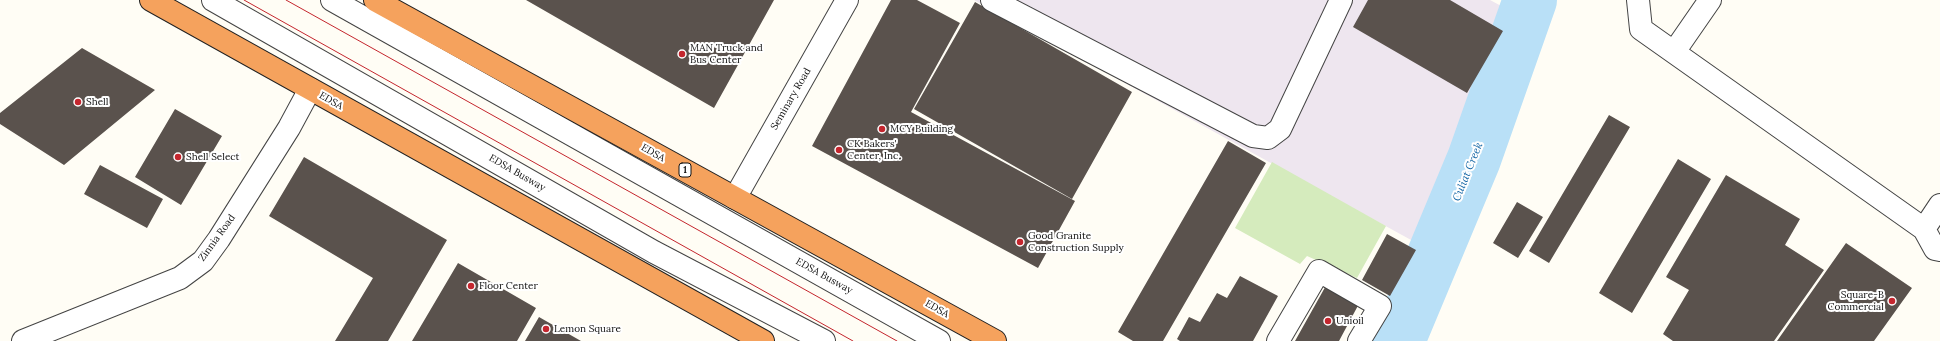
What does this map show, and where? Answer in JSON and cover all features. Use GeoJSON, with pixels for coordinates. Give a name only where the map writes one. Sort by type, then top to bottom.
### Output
{"type":"FeatureCollection","features":[{"type":"Feature","properties":{"kind":"highway","name":"EDSA"},"geometry":{"type":"LineString","coordinates":[[151,0],[763,341]]}},
{"type":"Feature","properties":{"kind":"highway","name":"EDSA"},"geometry":{"type":"LineString","coordinates":[[375,0],[995,341]]}},
{"type":"Feature","properties":{"kind":"street","name":"EDSA Busway"},"geometry":{"type":"LineString","coordinates":[[213,0],[654,252],[824,341]]}},
{"type":"Feature","properties":{"kind":"street","name":"EDSA Busway"},"geometry":{"type":"LineString","coordinates":[[332,0],[939,341]]}},
{"type":"Feature","properties":{"kind":"street","name":"Seminary Road"},"geometry":{"type":"LineString","coordinates":[[735,198],[847,0]]}},
{"type":"Feature","properties":{"kind":"street"},"geometry":{"type":"LineString","coordinates":[[992,0],[1253,136],[1268,138],[1280,129],[1341,0]]}},
{"type":"Feature","properties":{"kind":"street"},"geometry":{"type":"LineString","coordinates":[[1638,0],[1641,29],[1932,231]]}},
{"type":"Feature","properties":{"kind":"street"},"geometry":{"type":"LineString","coordinates":[[1674,52],[1710,0]]}},
{"type":"Feature","properties":{"kind":"street","name":"Zinnia Road"},"geometry":{"type":"LineString","coordinates":[[23,341],[54,335],[180,278],[203,261],[219,240],[289,128],[310,89]]}},
{"type":"Feature","properties":{"kind":"street"},"geometry":{"type":"LineString","coordinates":[[1940,205],[1932,231],[1935,249],[1940,250]]}},
{"type":"Feature","properties":{"kind":"street"},"geometry":{"type":"LineString","coordinates":[[1278,341],[1319,271],[1380,306],[1359,341]]}},
{"type":"Feature","properties":{"kind":"shaded area"},"geometry":{"type":"Polygon","coordinates":[[[974,0],[1490,0],[1505,8],[1422,246],[974,0]]]}},
{"type":"Feature","properties":{"kind":"green space"},"geometry":{"type":"Polygon","coordinates":[[[1272,162],[1386,226],[1357,278],[1307,256],[1300,264],[1235,228],[1272,162]]]}},
{"type":"Feature","properties":{"kind":"building","name":"MAN Truck and Bus Center"},"geometry":{"type":"Polygon","coordinates":[[[526,0],[774,0],[714,108],[526,0]]]}},
{"type":"Feature","properties":{"kind":"building","name":"MCY Building"},"geometry":{"type":"Polygon","coordinates":[[[891,0],[917,0],[960,23],[911,112],[1075,201],[1038,268],[812,146],[891,0]]]}},
{"type":"Feature","properties":{"kind":"building"},"geometry":{"type":"Polygon","coordinates":[[[1368,0],[1450,0],[1503,31],[1467,93],[1353,27],[1368,0]]]}},
{"type":"Feature","properties":{"kind":"building"},"geometry":{"type":"Polygon","coordinates":[[[975,2],[1132,92],[1072,199],[914,109],[975,2]]]}},
{"type":"Feature","properties":{"kind":"building","name":"Shell"},"geometry":{"type":"Polygon","coordinates":[[[82,48],[155,90],[64,165],[0,124],[0,113],[82,48]]]}},
{"type":"Feature","properties":{"kind":"building","name":"Shell Select"},"geometry":{"type":"Polygon","coordinates":[[[175,109],[222,136],[181,205],[135,177],[175,109]]]}},
{"type":"Feature","properties":{"kind":"building"},"geometry":{"type":"Polygon","coordinates":[[[1609,115],[1630,127],[1549,263],[1529,251],[1609,115]]]}},
{"type":"Feature","properties":{"kind":"building"},"geometry":{"type":"Polygon","coordinates":[[[1228,141],[1266,163],[1163,341],[1133,341],[1118,332],[1228,141]]]}},
{"type":"Feature","properties":{"kind":"building"},"geometry":{"type":"Polygon","coordinates":[[[304,157],[447,240],[388,341],[335,341],[373,278],[269,216],[304,157]]]}},
{"type":"Feature","properties":{"kind":"building"},"geometry":{"type":"Polygon","coordinates":[[[1678,159],[1711,179],[1632,313],[1599,293],[1678,159]]]}},
{"type":"Feature","properties":{"kind":"building"},"geometry":{"type":"Polygon","coordinates":[[[100,165],[163,199],[147,228],[84,194],[100,165]]]}},
{"type":"Feature","properties":{"kind":"building"},"geometry":{"type":"Polygon","coordinates":[[[1726,175],[1800,219],[1785,245],[1824,270],[1774,341],[1673,341],[1663,334],[1689,290],[1666,277],[1726,175]]]}},
{"type":"Feature","properties":{"kind":"building"},"geometry":{"type":"Polygon","coordinates":[[[1517,202],[1543,217],[1518,258],[1493,243],[1517,202]]]}},
{"type":"Feature","properties":{"kind":"building"},"geometry":{"type":"Polygon","coordinates":[[[1387,234],[1416,250],[1390,296],[1362,280],[1387,234]]]}},
{"type":"Feature","properties":{"kind":"building"},"geometry":{"type":"Polygon","coordinates":[[[1846,243],[1912,288],[1874,341],[1777,341],[1846,243]]]}},
{"type":"Feature","properties":{"kind":"building","name":"Floor Center"},"geometry":{"type":"Polygon","coordinates":[[[458,263],[536,308],[517,341],[412,341],[458,263]]]}},
{"type":"Feature","properties":{"kind":"building"},"geometry":{"type":"Polygon","coordinates":[[[1240,276],[1278,296],[1253,341],[1180,341],[1177,339],[1189,317],[1200,322],[1217,293],[1227,298],[1240,276]]]}},
{"type":"Feature","properties":{"kind":"building","name":"Unioil"},"geometry":{"type":"Polygon","coordinates":[[[1328,282],[1361,300],[1339,341],[1295,341],[1328,282]]]}},
{"type":"Feature","properties":{"kind":"building","name":"Lemon Square"},"geometry":{"type":"Polygon","coordinates":[[[539,317],[581,341],[525,341],[539,317]]]}},
{"type":"Feature","properties":{"kind":"waterway","name":"Culiat Creek"},"geometry":{"type":"LineString","coordinates":[[1398,341],[1474,159],[1530,0]]}},
{"type":"Feature","properties":{"kind":"tram line"},"geometry":{"type":"LineString","coordinates":[[244,0],[853,341]]}},
{"type":"Feature","properties":{"kind":"tram line"},"geometry":{"type":"LineString","coordinates":[[286,0],[897,341]]}},
{"type":"Feature","properties":{"kind":"place","name":"MAN Truck and Bus Center"},"geometry":{"type":"Point","coordinates":[682,54]}},
{"type":"Feature","properties":{"kind":"place","name":"Shell"},"geometry":{"type":"Point","coordinates":[78,102]}},
{"type":"Feature","properties":{"kind":"place","name":"MCY Building"},"geometry":{"type":"Point","coordinates":[882,129]}},
{"type":"Feature","properties":{"kind":"place","name":"CK Bakers' Center, Inc."},"geometry":{"type":"Point","coordinates":[839,150]}},
{"type":"Feature","properties":{"kind":"place","name":"Shell Select"},"geometry":{"type":"Point","coordinates":[178,157]}},
{"type":"Feature","properties":{"kind":"place","name":"Good Granite Construction Supply"},"geometry":{"type":"Point","coordinates":[1020,242]}},
{"type":"Feature","properties":{"kind":"place","name":"Floor Center"},"geometry":{"type":"Point","coordinates":[471,286]}},
{"type":"Feature","properties":{"kind":"place","name":"Square-B Commercial"},"geometry":{"type":"Point","coordinates":[1892,301]}},
{"type":"Feature","properties":{"kind":"place","name":"Unioil"},"geometry":{"type":"Point","coordinates":[1328,321]}},
{"type":"Feature","properties":{"kind":"place","name":"Lemon Square"},"geometry":{"type":"Point","coordinates":[546,329]}}]}
